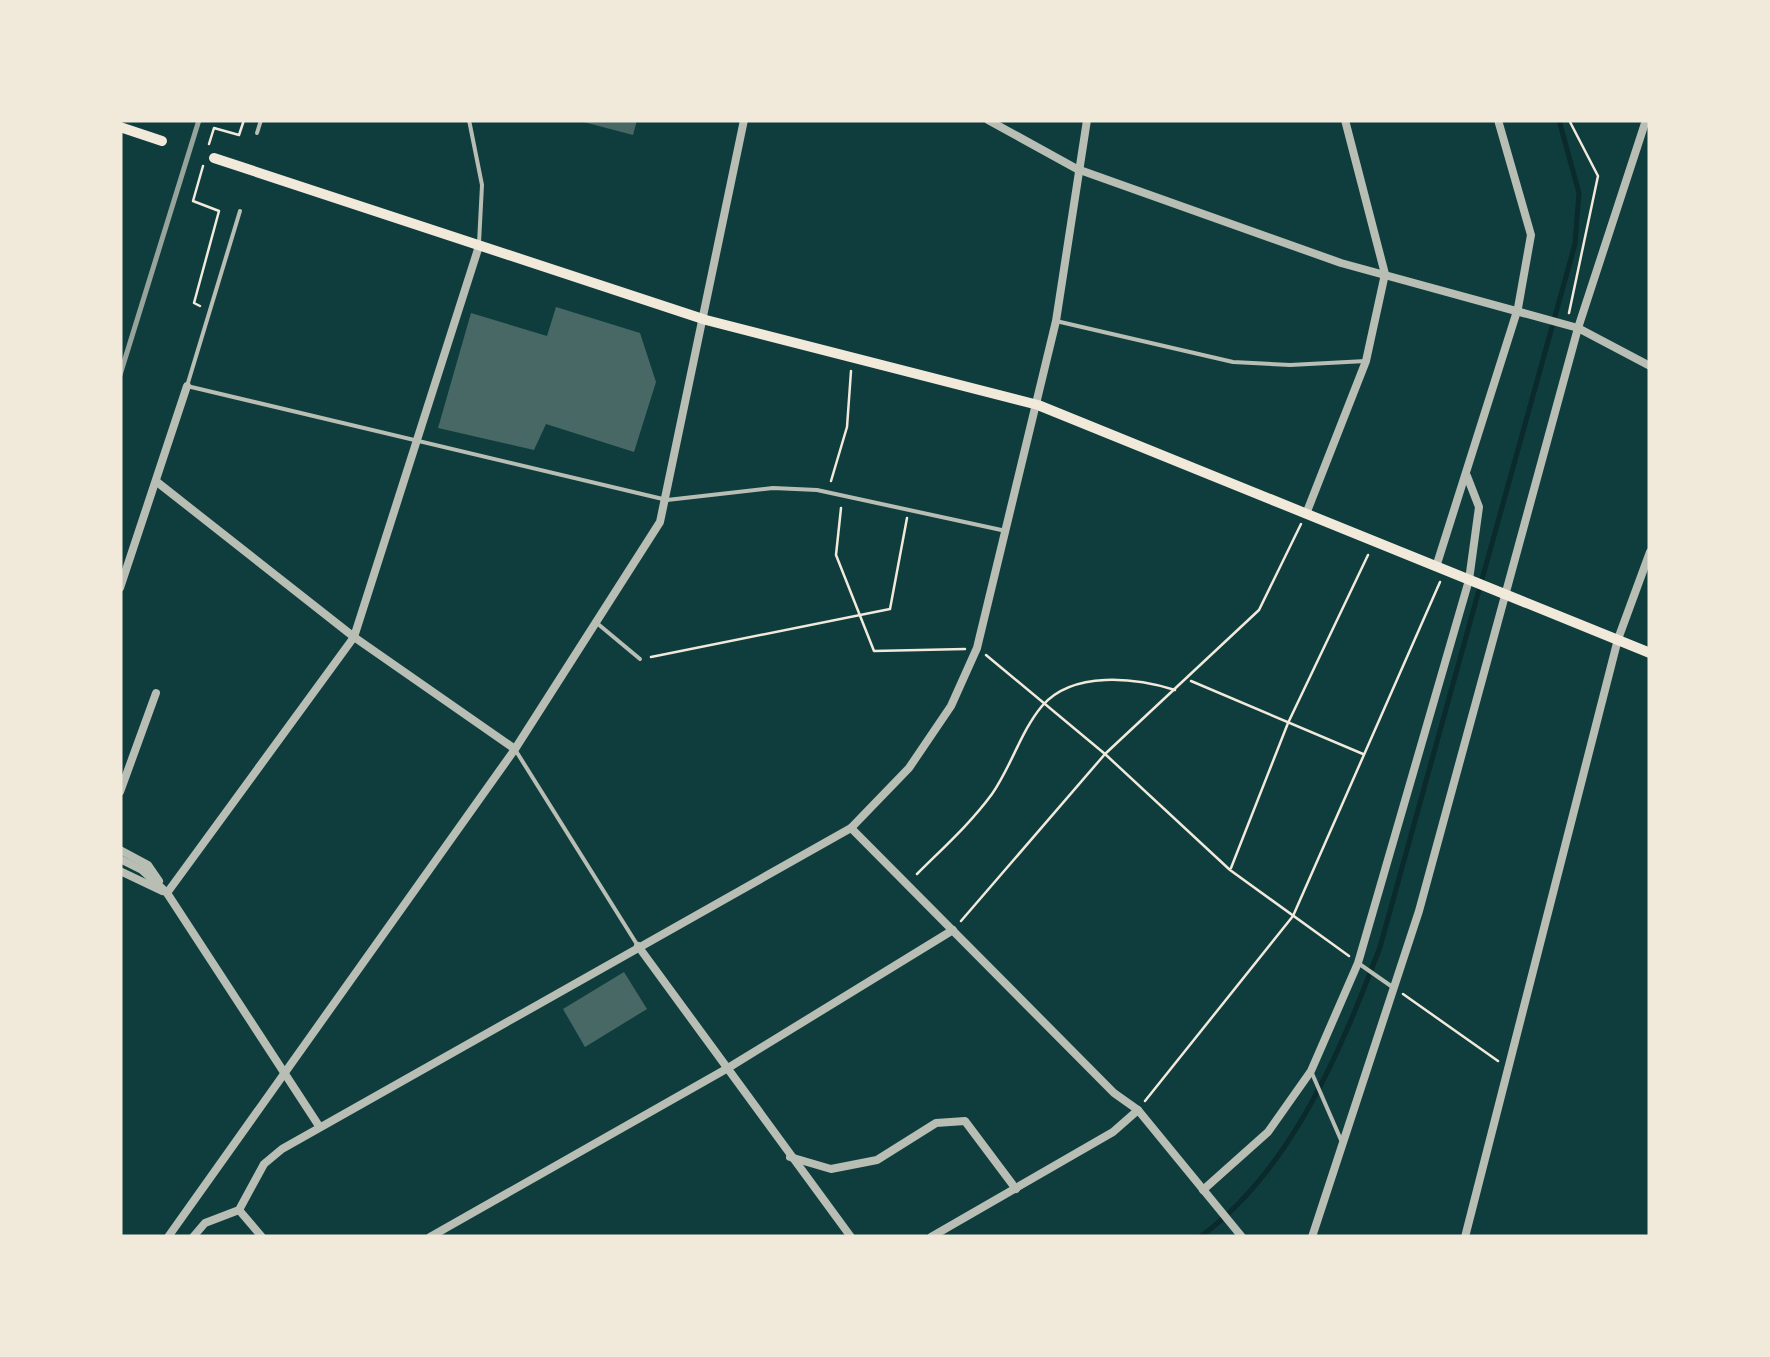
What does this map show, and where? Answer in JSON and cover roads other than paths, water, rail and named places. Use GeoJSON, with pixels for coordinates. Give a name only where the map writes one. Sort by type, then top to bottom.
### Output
{"type":"FeatureCollection","features":[{"type":"Feature","properties":{"kind":"main road"},"geometry":{"type":"LineString","coordinates":[[120,127],[162,140]]}},
{"type":"Feature","properties":{"kind":"main road"},"geometry":{"type":"LineString","coordinates":[[209,156],[706,320],[1038,405],[1650,653]]}},
{"type":"Feature","properties":{"kind":"street"},"geometry":{"type":"LineString","coordinates":[[168,1237],[284,1067],[514,749],[598,624],[660,522],[706,320],[744,120]]}},
{"type":"Feature","properties":{"kind":"street"},"geometry":{"type":"LineString","coordinates":[[988,120],[1077,169],[1236,228],[1385,274],[1518,308],[1570,326],[1650,366]]}},
{"type":"Feature","properties":{"kind":"street"},"geometry":{"type":"LineString","coordinates":[[193,1237],[205,1223],[240,1210],[264,1164],[319,1126],[851,828],[909,768],[951,706],[977,648],[1056,321],[1087,120]]}},
{"type":"Feature","properties":{"kind":"street"},"geometry":{"type":"LineString","coordinates":[[1306,514],[1366,361],[1385,274],[1345,120]]}},
{"type":"Feature","properties":{"kind":"street"},"geometry":{"type":"LineString","coordinates":[[1441,569],[1518,308],[1531,235],[1498,120]]}},
{"type":"Feature","properties":{"kind":"street"},"geometry":{"type":"LineString","coordinates":[[1312,1237],[1420,911],[1506,594],[1570,326],[1646,120]]}},
{"type":"Feature","properties":{"kind":"street"},"geometry":{"type":"LineString","coordinates":[[1638,144],[1650,147]]}},
{"type":"Feature","properties":{"kind":"street"},"geometry":{"type":"LineString","coordinates":[[166,893],[354,637],[479,246]]}},
{"type":"Feature","properties":{"kind":"street"},"geometry":{"type":"LineString","coordinates":[[120,588],[187,386]]}},
{"type":"Feature","properties":{"kind":"street"},"geometry":{"type":"LineString","coordinates":[[1203,1190],[1268,1132],[1310,1071],[1358,963],[1469,580],[1480,507],[1466,476]]}},
{"type":"Feature","properties":{"kind":"street"},"geometry":{"type":"LineString","coordinates":[[157,482],[354,637],[514,749]]}},
{"type":"Feature","properties":{"kind":"street"},"geometry":{"type":"LineString","coordinates":[[1465,1237],[1618,639],[1650,552]]}},
{"type":"Feature","properties":{"kind":"street"},"geometry":{"type":"LineString","coordinates":[[120,792],[156,693]]}},
{"type":"Feature","properties":{"kind":"street"},"geometry":{"type":"LineString","coordinates":[[851,828],[1114,1093],[1138,1110],[1241,1237]]}},
{"type":"Feature","properties":{"kind":"street"},"geometry":{"type":"LineString","coordinates":[[120,850],[148,865],[284,1067],[319,1126]]}},
{"type":"Feature","properties":{"kind":"street"},"geometry":{"type":"LineString","coordinates":[[120,859],[142,870],[166,893]]}},
{"type":"Feature","properties":{"kind":"street"},"geometry":{"type":"LineString","coordinates":[[120,872],[166,893]]}},
{"type":"Feature","properties":{"kind":"street"},"geometry":{"type":"LineString","coordinates":[[430,1237],[728,1068],[953,930]]}},
{"type":"Feature","properties":{"kind":"street"},"geometry":{"type":"LineString","coordinates":[[638,946],[851,1237]]}},
{"type":"Feature","properties":{"kind":"street"},"geometry":{"type":"LineString","coordinates":[[931,1237],[1113,1132],[1138,1110]]}},
{"type":"Feature","properties":{"kind":"street"},"geometry":{"type":"LineString","coordinates":[[790,1157],[831,1170],[878,1160],[936,1123],[966,1121],[1016,1189]]}},
{"type":"Feature","properties":{"kind":"street"},"geometry":{"type":"LineString","coordinates":[[188,1208],[205,1223]]}},
{"type":"Feature","properties":{"kind":"street"},"geometry":{"type":"LineString","coordinates":[[240,1210],[262,1237]]}},
{"type":"Feature","properties":{"kind":"lane"},"geometry":{"type":"LineString","coordinates":[[257,134],[261,120]]}},
{"type":"Feature","properties":{"kind":"lane"},"geometry":{"type":"LineString","coordinates":[[469,120],[482,185],[479,246]]}},
{"type":"Feature","properties":{"kind":"lane"},"geometry":{"type":"LineString","coordinates":[[240,211],[187,386],[666,500],[772,488],[827,492],[1006,532]]}},
{"type":"Feature","properties":{"kind":"lane"},"geometry":{"type":"LineString","coordinates":[[1056,321],[1233,362],[1290,365],[1366,361]]}},
{"type":"Feature","properties":{"kind":"lane"},"geometry":{"type":"LineString","coordinates":[[598,624],[640,659]]}},
{"type":"Feature","properties":{"kind":"lane"},"geometry":{"type":"LineString","coordinates":[[514,749],[638,946]]}},
{"type":"Feature","properties":{"kind":"lane"},"geometry":{"type":"LineString","coordinates":[[1358,963],[1393,987]]}},
{"type":"Feature","properties":{"kind":"lane"},"geometry":{"type":"LineString","coordinates":[[1310,1071],[1341,1140]]}},
{"type":"Feature","properties":{"kind":"waterway"},"geometry":{"type":"LineString","coordinates":[[1200,1237],[1233,1210],[1261,1178],[1310,1106],[1380,947],[1575,244],[1579,193],[1559,120]]}},
{"type":"Feature","properties":{"kind":"railway"},"geometry":{"type":"LineString","coordinates":[[120,375],[199,120]]}}]}
